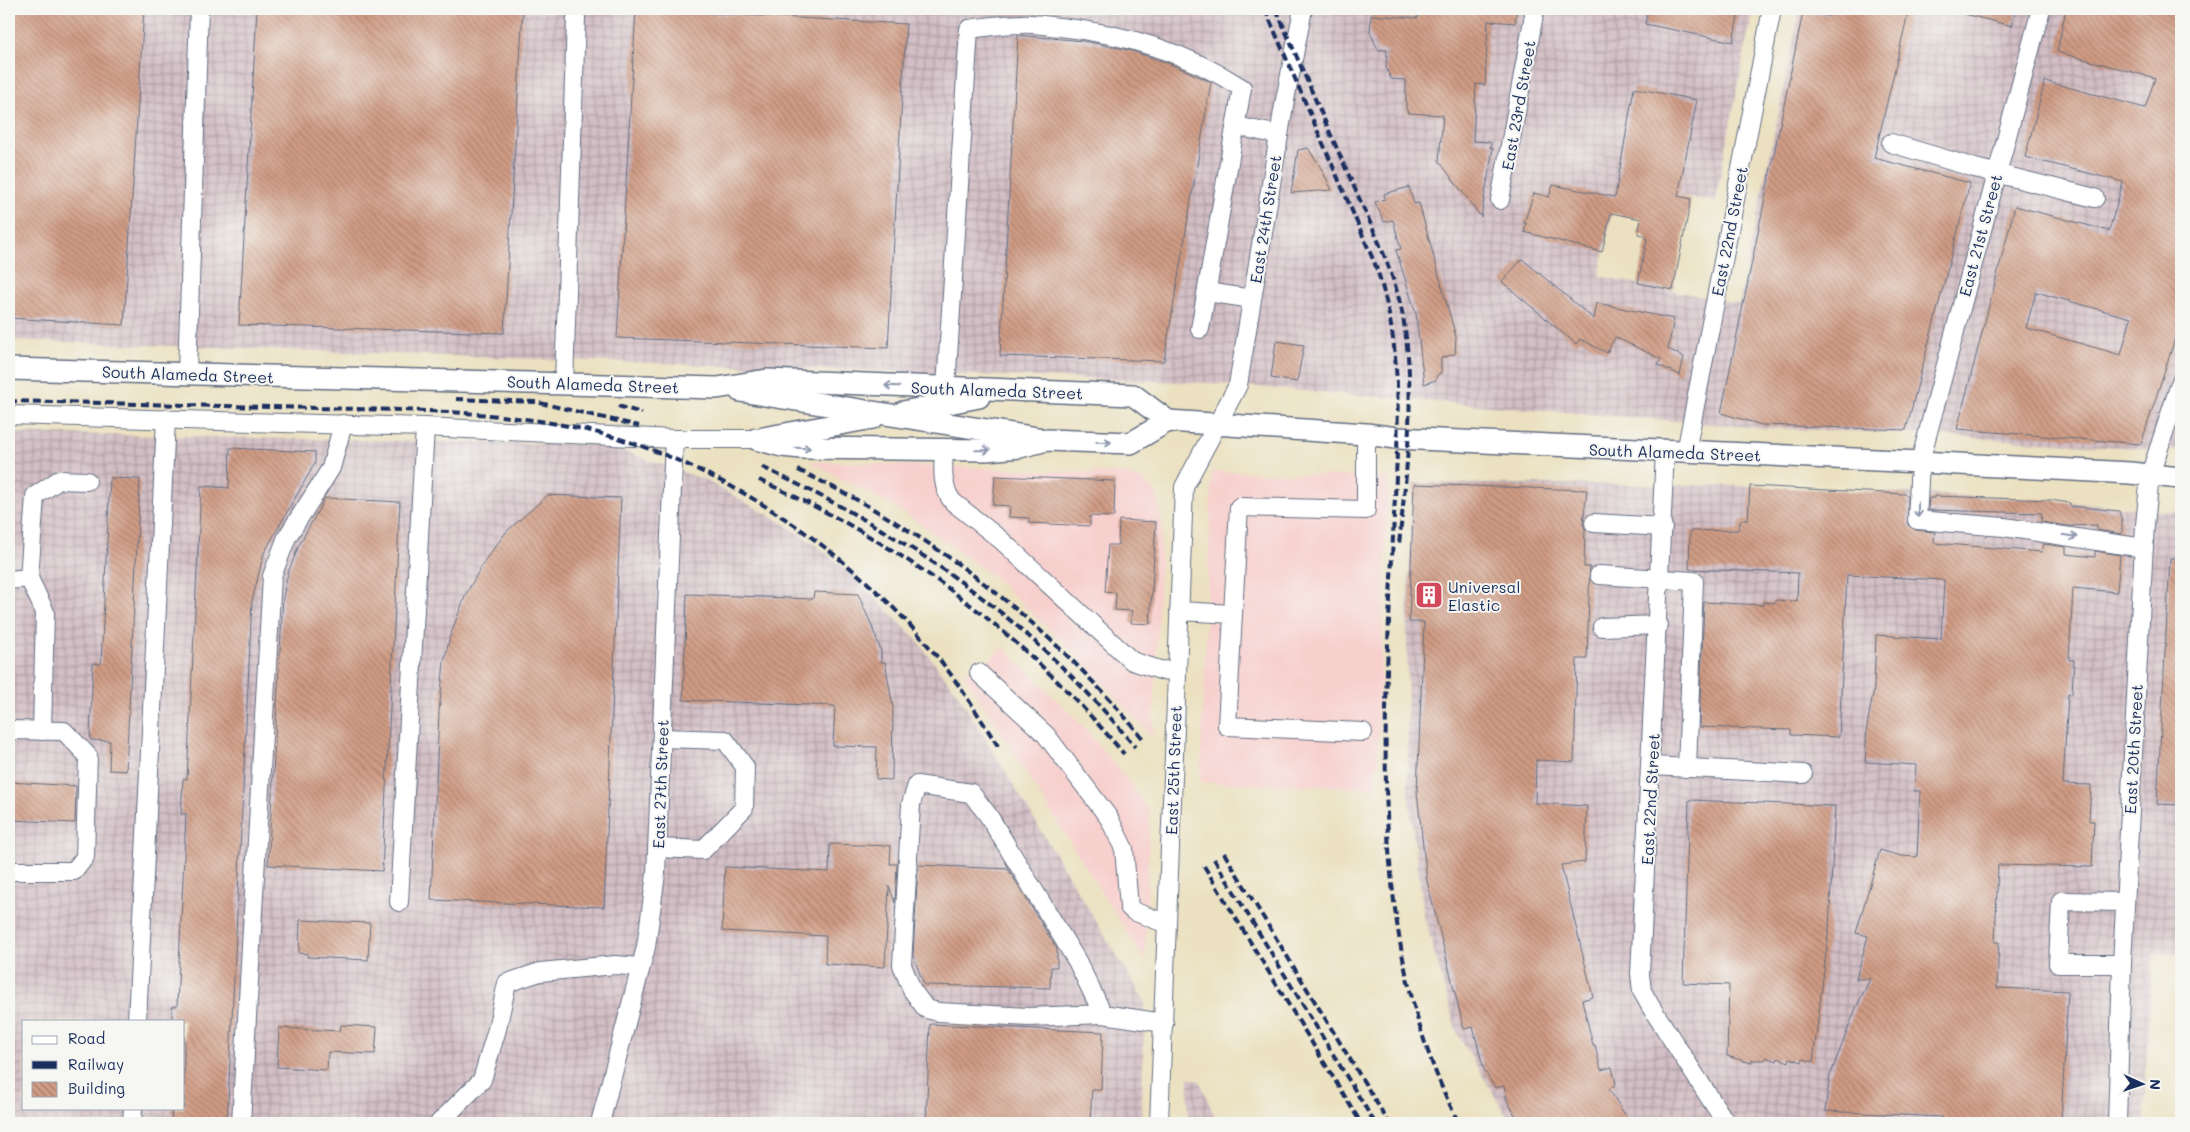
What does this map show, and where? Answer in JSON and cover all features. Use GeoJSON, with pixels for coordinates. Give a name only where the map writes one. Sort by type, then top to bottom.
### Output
{"type":"FeatureCollection","features":[{"type":"Feature","properties":{"kind":"main road","name":"South Alameda Street"},"geometry":{"type":"LineString","coordinates":[[9,369],[717,388],[767,380],[1133,395],[1168,421],[1216,425],[1366,434],[1397,438],[1920,462],[2181,478]]}},
{"type":"Feature","properties":{"kind":"main road"},"geometry":{"type":"LineString","coordinates":[[717,388],[1047,440],[1132,443],[1168,421]]}},
{"type":"Feature","properties":{"kind":"main road"},"geometry":{"type":"LineString","coordinates":[[756,439],[1016,390]]}},
{"type":"Feature","properties":{"kind":"main road"},"geometry":{"type":"LineString","coordinates":[[756,439],[789,447],[944,451],[1002,450],[1047,440]]}},
{"type":"Feature","properties":{"kind":"street"},"geometry":{"type":"LineString","coordinates":[[187,374],[199,9]]}},
{"type":"Feature","properties":{"kind":"street","name":"East 24th Street"},"geometry":{"type":"LineString","coordinates":[[1216,425],[1238,385],[1279,135],[1303,9]]}},
{"type":"Feature","properties":{"kind":"street","name":"East 23rd Street"},"geometry":{"type":"LineString","coordinates":[[1500,200],[1535,9]]}},
{"type":"Feature","properties":{"kind":"street","name":"East 22nd Street"},"geometry":{"type":"LineString","coordinates":[[1726,1123],[1642,991],[1640,974],[1663,527],[1676,452],[1772,9]]}},
{"type":"Feature","properties":{"kind":"street","name":"East 21st Street"},"geometry":{"type":"LineString","coordinates":[[2041,9],[1920,462],[1918,520],[2004,527],[2144,548]]}},
{"type":"Feature","properties":{"kind":"street"},"geometry":{"type":"LineString","coordinates":[[564,384],[576,18]]}},
{"type":"Feature","properties":{"kind":"street"},"geometry":{"type":"LineString","coordinates":[[946,388],[969,29],[1022,24],[1078,29],[1139,42],[1180,54],[1212,69],[1242,88],[1200,329]]}},
{"type":"Feature","properties":{"kind":"street"},"geometry":{"type":"LineString","coordinates":[[1236,126],[1279,135]]}},
{"type":"Feature","properties":{"kind":"street"},"geometry":{"type":"LineString","coordinates":[[1891,143],[1996,173],[2095,198]]}},
{"type":"Feature","properties":{"kind":"street"},"geometry":{"type":"LineString","coordinates":[[1207,292],[1252,299]]}},
{"type":"Feature","properties":{"kind":"street","name":"East 20th Street"},"geometry":{"type":"LineString","coordinates":[[2117,1123],[2125,902],[2144,548],[2150,475],[2178,401],[2181,381]]}},
{"type":"Feature","properties":{"kind":"street"},"geometry":{"type":"LineString","coordinates":[[9,415],[343,424],[674,439],[756,439]]}},
{"type":"Feature","properties":{"kind":"street"},"geometry":{"type":"LineString","coordinates":[[137,1020],[166,419]]}},
{"type":"Feature","properties":{"kind":"street"},"geometry":{"type":"LineString","coordinates":[[240,1123],[272,576],[287,537],[331,468],[343,424]]}},
{"type":"Feature","properties":{"kind":"street","name":"East 25th Street"},"geometry":{"type":"LineString","coordinates":[[1159,1123],[1184,487],[1216,425]]}},
{"type":"Feature","properties":{"kind":"street"},"geometry":{"type":"LineString","coordinates":[[399,902],[425,427]]}},
{"type":"Feature","properties":{"kind":"street"},"geometry":{"type":"LineString","coordinates":[[1363,732],[1227,726],[1239,507],[1366,510],[1366,434]]}},
{"type":"Feature","properties":{"kind":"street","name":"East 27th Street"},"geometry":{"type":"LineString","coordinates":[[600,1123],[641,967],[652,910],[658,848],[674,439]]}},
{"type":"Feature","properties":{"kind":"street"},"geometry":{"type":"LineString","coordinates":[[944,451],[943,472],[946,494],[953,502],[1001,540],[1132,661],[1160,670],[1177,671]]}},
{"type":"Feature","properties":{"kind":"street"},"geometry":{"type":"LineString","coordinates":[[42,731],[46,612],[29,578],[35,496],[58,480],[87,481]]}},
{"type":"Feature","properties":{"kind":"street"},"geometry":{"type":"LineString","coordinates":[[1594,523],[1663,527]]}},
{"type":"Feature","properties":{"kind":"street"},"geometry":{"type":"LineString","coordinates":[[1599,575],[1694,581],[1687,768]]}},
{"type":"Feature","properties":{"kind":"street"},"geometry":{"type":"LineString","coordinates":[[9,580],[29,578]]}},
{"type":"Feature","properties":{"kind":"street"},"geometry":{"type":"LineString","coordinates":[[1179,611],[1233,614]]}},
{"type":"Feature","properties":{"kind":"street"},"geometry":{"type":"LineString","coordinates":[[1602,627],[1658,625]]}},
{"type":"Feature","properties":{"kind":"street"},"geometry":{"type":"LineString","coordinates":[[979,673],[1046,735],[1109,818],[1124,849],[1129,907],[1133,911],[1167,924]]}},
{"type":"Feature","properties":{"kind":"street"},"geometry":{"type":"LineString","coordinates":[[9,730],[64,731],[88,756],[85,857],[74,871],[9,871]]}},
{"type":"Feature","properties":{"kind":"street"},"geometry":{"type":"LineString","coordinates":[[658,848],[702,850],[744,808],[745,767],[726,740],[662,738]]}},
{"type":"Feature","properties":{"kind":"street"},"geometry":{"type":"LineString","coordinates":[[1651,766],[1803,774]]}},
{"type":"Feature","properties":{"kind":"street"},"geometry":{"type":"LineString","coordinates":[[1103,1014],[1077,961],[988,815],[972,793],[917,785],[911,804],[902,965],[912,990],[926,1009],[940,1012],[1029,1017],[1103,1014],[1164,1023]]}},
{"type":"Feature","properties":{"kind":"street"},"geometry":{"type":"LineString","coordinates":[[2122,964],[2058,964],[2061,901],[2125,902]]}},
{"type":"Feature","properties":{"kind":"street"},"geometry":{"type":"LineString","coordinates":[[439,1123],[482,1080],[497,1029],[507,983],[540,972],[615,965],[641,967]]}},
{"type":"Feature","properties":{"kind":"street"},"geometry":{"type":"LineString","coordinates":[[132,1123],[133,1110]]}},
{"type":"Feature","properties":{"kind":"shaded area"},"geometry":{"type":"Polygon","coordinates":[[[9,9],[1753,9],[1715,202],[1618,184],[1599,276],[1739,304],[1800,9],[2181,9],[2181,451],[1915,434],[1763,428],[1207,383],[9,340],[9,9]]]}},
{"type":"Feature","properties":{"kind":"shaded area"},"geometry":{"type":"Polygon","coordinates":[[[9,433],[606,445],[703,479],[781,522],[817,546],[851,574],[916,639],[960,697],[1145,1002],[1141,1123],[9,1123],[9,433]]]}},
{"type":"Feature","properties":{"kind":"shaded area"},"geometry":{"type":"Polygon","coordinates":[[[809,461],[1127,474],[1144,480],[1157,495],[1162,522],[1153,737],[1076,655],[995,578],[905,513],[809,461]]]}},
{"type":"Feature","properties":{"kind":"shaded area"},"geometry":{"type":"Polygon","coordinates":[[[1212,471],[1389,478],[1376,788],[1200,782],[1212,471]]]}},
{"type":"Feature","properties":{"kind":"shaded area"},"geometry":{"type":"Polygon","coordinates":[[[1413,483],[1750,486],[2051,500],[2181,513],[2181,954],[2153,953],[2143,1123],[1511,1123],[1457,1033],[1424,915],[1408,792],[1407,622],[1413,483]]]}},
{"type":"Feature","properties":{"kind":"shaded area"},"geometry":{"type":"Polygon","coordinates":[[[1003,647],[1081,724],[1128,780],[1150,812],[1145,961],[964,674],[980,659],[985,664],[1003,647]]]}},
{"type":"Feature","properties":{"kind":"shaded area"},"geometry":{"type":"Polygon","coordinates":[[[1189,1078],[1200,1081],[1217,1123],[1188,1123],[1189,1078]]]}},
{"type":"Feature","properties":{"kind":"building"},"geometry":{"type":"Polygon","coordinates":[[[9,9],[144,9],[124,325],[9,318],[9,9]]]}},
{"type":"Feature","properties":{"kind":"building"},"geometry":{"type":"Polygon","coordinates":[[[257,9],[523,9],[504,333],[239,325],[257,9]]]}},
{"type":"Feature","properties":{"kind":"building"},"geometry":{"type":"Polygon","coordinates":[[[636,9],[906,24],[888,348],[617,338],[636,9]]]}},
{"type":"Feature","properties":{"kind":"building"},"geometry":{"type":"Polygon","coordinates":[[[1420,9],[1517,9],[1515,23],[1488,21],[1485,85],[1476,84],[1473,141],[1491,143],[1490,148],[1493,148],[1481,217],[1439,161],[1443,115],[1408,113],[1406,108],[1406,80],[1391,79],[1386,67],[1387,50],[1378,50],[1370,32],[1371,15],[1418,18],[1420,9]]]}},
{"type":"Feature","properties":{"kind":"building"},"geometry":{"type":"Polygon","coordinates":[[[1648,9],[1739,11],[1733,42],[1645,24],[1648,9]]]}},
{"type":"Feature","properties":{"kind":"building"},"geometry":{"type":"Polygon","coordinates":[[[1826,9],[1909,9],[1874,158],[1970,183],[1906,430],[1762,425],[1721,413],[1803,12],[1829,16],[1826,9]]]}},
{"type":"Feature","properties":{"kind":"building"},"geometry":{"type":"Polygon","coordinates":[[[1966,9],[2016,9],[2012,26],[1965,14],[1966,9]]]}},
{"type":"Feature","properties":{"kind":"building"},"geometry":{"type":"Polygon","coordinates":[[[2066,9],[2181,9],[2181,320],[2141,444],[1957,429],[2015,206],[2109,231],[2123,182],[2025,157],[2045,81],[2145,108],[2155,78],[2057,52],[2066,9]],[[2036,292],[2026,328],[2121,355],[2131,318],[2036,292]]]}},
{"type":"Feature","properties":{"kind":"building"},"geometry":{"type":"Polygon","coordinates":[[[1018,35],[1083,41],[1129,50],[1173,65],[1211,82],[1164,361],[1000,356],[1018,35]]]}},
{"type":"Feature","properties":{"kind":"building"},"geometry":{"type":"Polygon","coordinates":[[[1634,88],[1697,100],[1678,196],[1691,199],[1673,290],[1638,283],[1647,239],[1644,235],[1638,234],[1641,219],[1611,213],[1602,252],[1524,232],[1526,223],[1524,223],[1534,193],[1549,197],[1553,185],[1615,197],[1634,88]]]}},
{"type":"Feature","properties":{"kind":"building"},"geometry":{"type":"Polygon","coordinates":[[[1308,148],[1332,190],[1291,193],[1298,150],[1308,148]]]}},
{"type":"Feature","properties":{"kind":"building"},"geometry":{"type":"Polygon","coordinates":[[[1409,187],[1414,204],[1419,203],[1456,337],[1455,354],[1441,358],[1441,373],[1437,375],[1436,380],[1424,384],[1416,314],[1396,250],[1401,249],[1393,220],[1384,222],[1375,202],[1385,199],[1384,194],[1409,187]]]}},
{"type":"Feature","properties":{"kind":"building"},"geometry":{"type":"Polygon","coordinates":[[[1522,259],[1594,319],[1597,303],[1674,319],[1668,349],[1684,357],[1680,375],[1658,365],[1661,359],[1615,337],[1607,353],[1580,339],[1576,344],[1502,282],[1522,259]]]}},
{"type":"Feature","properties":{"kind":"building"},"geometry":{"type":"Polygon","coordinates":[[[1276,341],[1304,345],[1297,382],[1271,378],[1276,341]]]}},
{"type":"Feature","properties":{"kind":"building"},"geometry":{"type":"Polygon","coordinates":[[[230,448],[315,452],[315,463],[264,553],[252,601],[227,1123],[171,1123],[172,1110],[185,1110],[185,1020],[172,1020],[172,1006],[177,1006],[186,814],[181,814],[183,779],[187,779],[201,486],[229,488],[230,448]]]}},
{"type":"Feature","properties":{"kind":"building"},"geometry":{"type":"Polygon","coordinates":[[[995,476],[1115,481],[1114,517],[1090,516],[1090,526],[1029,523],[1029,518],[1009,517],[1010,506],[993,505],[995,476]]]}},
{"type":"Feature","properties":{"kind":"building"},"geometry":{"type":"Polygon","coordinates":[[[110,478],[140,479],[126,771],[109,770],[110,741],[90,740],[93,663],[101,664],[110,478]]]}},
{"type":"Feature","properties":{"kind":"building"},"geometry":{"type":"Polygon","coordinates":[[[1414,484],[1587,490],[1583,523],[1585,529],[1584,567],[1590,567],[1587,659],[1577,659],[1574,762],[1536,760],[1535,803],[1587,806],[1585,862],[1561,865],[1593,997],[1582,1000],[1593,1045],[1595,1045],[1601,1070],[1612,1067],[1616,1084],[1609,1089],[1630,1123],[1519,1123],[1507,1100],[1504,1086],[1495,1088],[1484,1070],[1473,1027],[1464,1029],[1427,881],[1417,792],[1424,622],[1409,622],[1414,484]]]}},
{"type":"Feature","properties":{"kind":"building"},"geometry":{"type":"Polygon","coordinates":[[[1750,486],[1905,494],[1908,497],[1908,525],[1916,530],[1935,532],[1934,543],[2042,552],[2044,544],[2066,547],[2066,554],[2095,557],[2095,551],[2120,555],[2117,592],[2073,588],[2069,660],[2074,660],[2072,695],[2068,694],[2063,784],[2091,785],[2089,821],[2094,821],[2092,867],[1998,865],[1995,942],[1999,942],[1997,988],[2068,991],[2061,1123],[1941,1123],[1941,1117],[1825,1111],[1830,1076],[1856,1008],[1870,979],[1856,979],[1868,936],[1856,933],[1880,850],[1901,856],[1917,857],[1920,791],[1914,791],[1916,765],[1865,762],[1867,726],[1874,688],[1876,635],[1941,639],[1944,580],[1847,575],[1839,737],[1791,735],[1791,730],[1699,727],[1704,602],[1763,605],[1763,602],[1775,603],[1775,600],[1797,601],[1798,573],[1689,569],[1690,531],[1738,530],[1741,520],[1748,520],[1750,486]]]}},
{"type":"Feature","properties":{"kind":"building"},"geometry":{"type":"Polygon","coordinates":[[[548,495],[621,498],[604,907],[431,900],[439,712],[444,662],[450,636],[466,594],[485,560],[507,531],[548,495]]]}},
{"type":"Feature","properties":{"kind":"building"},"geometry":{"type":"Polygon","coordinates":[[[1934,496],[2051,500],[2070,503],[2070,506],[2119,511],[2122,521],[2122,534],[2097,530],[2097,525],[2068,526],[2041,522],[2042,513],[1928,510],[1929,498],[1934,498],[1934,496]]]}},
{"type":"Feature","properties":{"kind":"building"},"geometry":{"type":"Polygon","coordinates":[[[325,498],[400,502],[382,871],[268,865],[283,597],[288,573],[299,545],[325,498]]]}},
{"type":"Feature","properties":{"kind":"building"},"geometry":{"type":"Polygon","coordinates":[[[1119,520],[1156,522],[1150,624],[1131,623],[1132,611],[1115,610],[1116,593],[1105,592],[1108,545],[1118,545],[1119,520]]]}},
{"type":"Feature","properties":{"kind":"building"},"geometry":{"type":"Polygon","coordinates":[[[2170,558],[2181,558],[2181,805],[2157,804],[2170,558]]]}},
{"type":"Feature","properties":{"kind":"building"},"geometry":{"type":"Polygon","coordinates":[[[814,592],[858,594],[871,624],[881,651],[881,662],[885,662],[893,707],[892,780],[876,779],[877,747],[833,746],[835,706],[683,700],[687,594],[813,599],[814,592]]]}},
{"type":"Feature","properties":{"kind":"building"},"geometry":{"type":"Polygon","coordinates":[[[9,782],[76,786],[75,823],[9,820],[9,782]]]}},
{"type":"Feature","properties":{"kind":"building"},"geometry":{"type":"Polygon","coordinates":[[[1689,800],[1835,806],[1829,928],[1813,1062],[1803,1059],[1802,1062],[1790,1058],[1789,1062],[1778,1058],[1777,1061],[1766,1057],[1765,1060],[1752,1060],[1751,1063],[1727,1056],[1729,985],[1683,983],[1689,800]]]}},
{"type":"Feature","properties":{"kind":"building"},"geometry":{"type":"Polygon","coordinates":[[[830,844],[891,846],[890,864],[897,864],[895,903],[889,886],[885,967],[825,964],[826,936],[722,931],[725,867],[829,872],[830,844]]]}},
{"type":"Feature","properties":{"kind":"building"},"geometry":{"type":"Polygon","coordinates":[[[918,865],[1008,869],[1057,949],[1057,967],[1051,967],[1050,988],[924,985],[913,955],[918,865]]]}},
{"type":"Feature","properties":{"kind":"building"},"geometry":{"type":"Polygon","coordinates":[[[300,920],[370,923],[368,960],[307,957],[308,954],[299,953],[300,920]]]}},
{"type":"Feature","properties":{"kind":"building"},"geometry":{"type":"Polygon","coordinates":[[[930,1024],[1103,1032],[1101,1090],[1092,1090],[1090,1123],[926,1123],[930,1024]]]}},
{"type":"Feature","properties":{"kind":"building"},"geometry":{"type":"Polygon","coordinates":[[[341,1025],[377,1027],[375,1054],[328,1052],[327,1070],[277,1067],[279,1028],[340,1031],[341,1025]]]}},
{"type":"Feature","properties":{"kind":"railway"},"geometry":{"type":"LineString","coordinates":[[1265,9],[1375,264],[1385,297],[1392,331],[1396,365],[1398,434],[1387,685],[1386,761],[1388,836],[1395,911],[1409,985],[1429,1055],[1459,1123]]}},
{"type":"Feature","properties":{"kind":"railway"},"geometry":{"type":"LineString","coordinates":[[1276,9],[1383,252],[1395,284],[1403,317],[1407,345],[1410,402],[1399,544]]}},
{"type":"Feature","properties":{"kind":"railway"},"geometry":{"type":"LineString","coordinates":[[456,399],[536,402],[639,426]]}},
{"type":"Feature","properties":{"kind":"railway"},"geometry":{"type":"LineString","coordinates":[[9,401],[400,410],[484,414],[567,426],[607,435],[647,448],[688,465],[767,507],[804,532],[840,560],[874,589],[935,654],[998,746]]}},
{"type":"Feature","properties":{"kind":"railway"},"geometry":{"type":"LineString","coordinates":[[618,406],[642,413]]}},
{"type":"Feature","properties":{"kind":"railway"},"geometry":{"type":"LineString","coordinates":[[762,467],[868,522],[918,552],[965,585],[1010,620],[1053,659],[1095,701],[1135,747]]}},
{"type":"Feature","properties":{"kind":"railway"},"geometry":{"type":"LineString","coordinates":[[798,470],[848,495],[896,523],[942,553],[987,586],[1070,658],[1144,740]]}},
{"type":"Feature","properties":{"kind":"railway"},"geometry":{"type":"LineString","coordinates":[[759,480],[812,505],[863,533],[958,595],[1044,669],[1085,710],[1124,754]]}},
{"type":"Feature","properties":{"kind":"railway"},"geometry":{"type":"LineString","coordinates":[[1224,853],[1389,1123]]}},
{"type":"Feature","properties":{"kind":"railway"},"geometry":{"type":"LineString","coordinates":[[1214,859],[1375,1123]]}},
{"type":"Feature","properties":{"kind":"railway"},"geometry":{"type":"LineString","coordinates":[[1204,866],[1361,1123]]}},
{"type":"Feature","properties":{"kind":"place","name":"Universal Elastic"},"geometry":{"type":"Point","coordinates":[1429,595]}}]}
